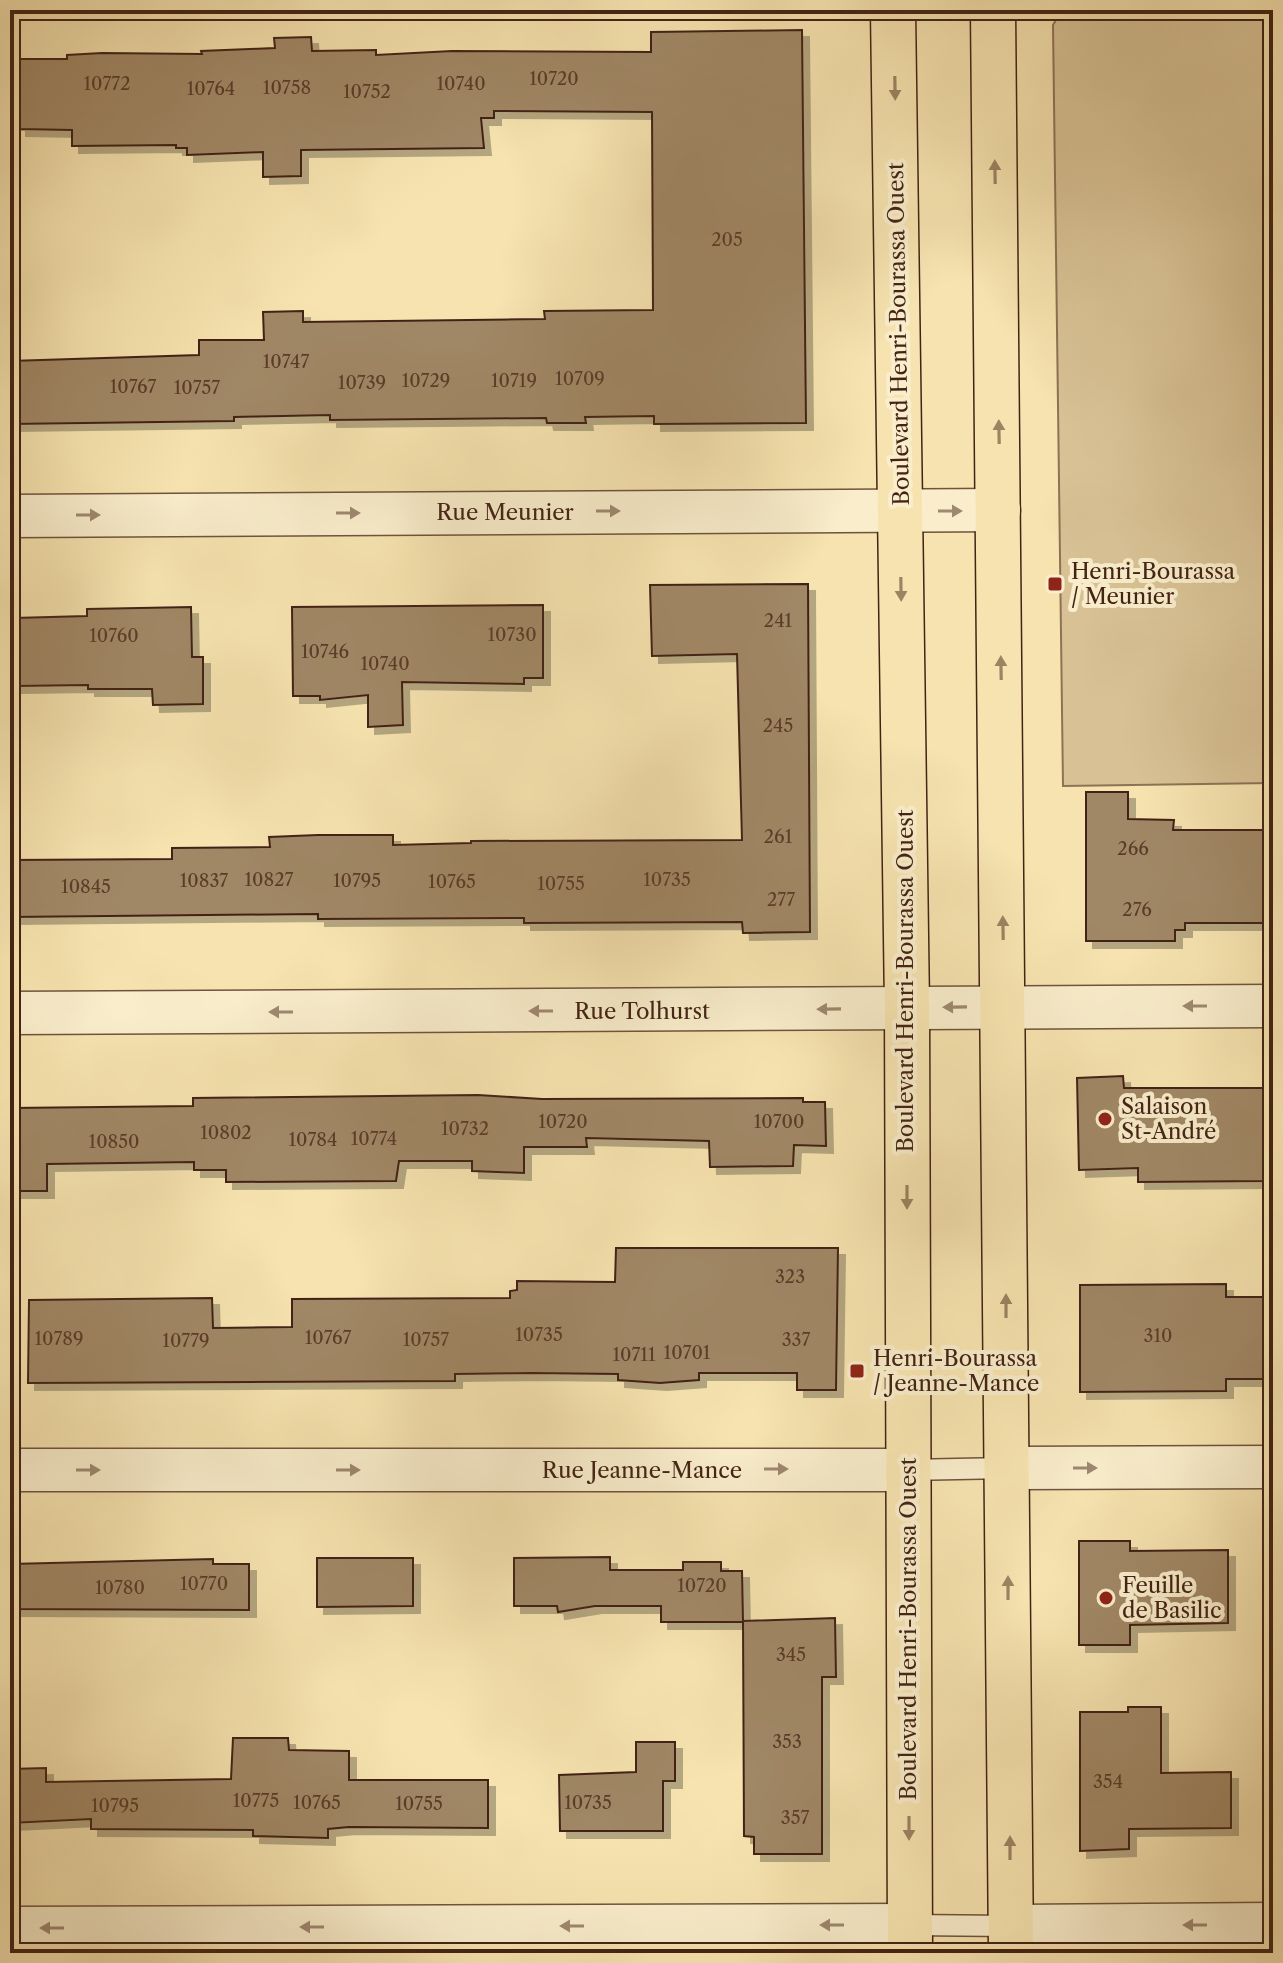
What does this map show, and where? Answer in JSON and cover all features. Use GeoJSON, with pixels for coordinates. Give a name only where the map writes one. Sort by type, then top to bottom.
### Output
{"type":"FeatureCollection","features":[{"type":"Feature","properties":{"kind":"main road","name":"Boulevard Henri-Bourassa Ouest"},"geometry":{"type":"LineString","coordinates":[[893,10],[907,1007],[910,1939]]}},
{"type":"Feature","properties":{"kind":"main road"},"geometry":{"type":"LineString","coordinates":[[993,10],[1011,1940]]}},
{"type":"Feature","properties":{"kind":"street","name":"Rue Meunier"},"geometry":{"type":"LineString","coordinates":[[10,516],[999,510]]}},
{"type":"Feature","properties":{"kind":"street","name":"Rue Tolhurst"},"geometry":{"type":"LineString","coordinates":[[10,1013],[1273,1006]]}},
{"type":"Feature","properties":{"kind":"street","name":"Rue Jeanne-Mance"},"geometry":{"type":"LineString","coordinates":[[1007,1468],[1273,1467]]}},
{"type":"Feature","properties":{"kind":"street","name":"Rue Jeanne-Mance"},"geometry":{"type":"LineString","coordinates":[[10,1470],[907,1470]]}},
{"type":"Feature","properties":{"kind":"street"},"geometry":{"type":"LineString","coordinates":[[1011,1940],[1273,1924]]}},
{"type":"Feature","properties":{"kind":"street"},"geometry":{"type":"LineString","coordinates":[[10,1928],[910,1939]]}},
{"type":"Feature","properties":{"kind":"lane","name":"Rue Jeanne-Mance"},"geometry":{"type":"LineString","coordinates":[[907,1470],[1007,1468]]}},
{"type":"Feature","properties":{"kind":"lane"},"geometry":{"type":"LineString","coordinates":[[910,1939],[1011,1940]]}},
{"type":"Feature","properties":{"kind":"shaded area"},"geometry":{"type":"Polygon","coordinates":[[[1062,10],[1273,10],[1273,783],[1063,786],[1053,25],[1062,10]]]}},
{"type":"Feature","properties":{"kind":"building"},"geometry":{"type":"Polygon","coordinates":[[[802,30],[806,423],[654,424],[654,416],[585,417],[586,423],[547,423],[546,418],[330,420],[330,415],[234,417],[234,421],[10,424],[10,361],[199,355],[199,340],[264,340],[263,312],[303,311],[303,322],[545,319],[544,311],[653,310],[652,112],[494,111],[494,118],[481,118],[484,148],[301,150],[301,176],[263,177],[263,152],[187,155],[187,148],[176,148],[176,145],[72,146],[72,130],[19,129],[19,123],[10,123],[10,59],[67,59],[67,55],[102,53],[202,54],[201,51],[275,48],[274,38],[311,37],[312,51],[376,50],[376,55],[452,51],[651,52],[651,32],[802,30]]]}},
{"type":"Feature","properties":{"kind":"building"},"geometry":{"type":"Polygon","coordinates":[[[808,584],[810,932],[743,933],[742,922],[524,923],[524,918],[318,919],[318,914],[10,917],[10,860],[172,859],[172,848],[270,847],[269,837],[318,835],[393,835],[393,845],[471,841],[742,840],[737,654],[652,656],[650,585],[808,584]]]}},
{"type":"Feature","properties":{"kind":"building"},"geometry":{"type":"Polygon","coordinates":[[[543,605],[543,678],[524,678],[524,684],[402,682],[403,725],[368,727],[368,695],[320,700],[320,696],[293,696],[292,607],[543,605]]]}},
{"type":"Feature","properties":{"kind":"building"},"geometry":{"type":"Polygon","coordinates":[[[191,607],[192,657],[203,657],[203,704],[153,705],[152,689],[88,689],[88,685],[15,686],[14,618],[87,616],[87,609],[191,607]]]}},
{"type":"Feature","properties":{"kind":"building"},"geometry":{"type":"Polygon","coordinates":[[[1086,792],[1128,792],[1128,819],[1174,820],[1173,830],[1273,830],[1273,923],[1185,923],[1185,930],[1175,930],[1175,941],[1086,941],[1086,792]]]}},
{"type":"Feature","properties":{"kind":"building"},"geometry":{"type":"Polygon","coordinates":[[[1123,1076],[1124,1088],[1265,1088],[1265,1181],[1138,1182],[1138,1168],[1079,1170],[1077,1078],[1123,1076]]]}},
{"type":"Feature","properties":{"kind":"building"},"geometry":{"type":"Polygon","coordinates":[[[478,1095],[542,1099],[803,1098],[803,1102],[825,1102],[826,1146],[794,1145],[793,1166],[710,1167],[709,1141],[586,1138],[587,1147],[524,1147],[524,1173],[472,1171],[472,1161],[399,1161],[396,1181],[226,1182],[226,1170],[194,1170],[194,1162],[47,1164],[47,1191],[10,1191],[10,1108],[193,1106],[193,1098],[478,1095]]]}},
{"type":"Feature","properties":{"kind":"building"},"geometry":{"type":"Polygon","coordinates":[[[616,1248],[838,1248],[836,1390],[797,1390],[797,1373],[699,1373],[699,1380],[660,1383],[618,1380],[618,1374],[531,1373],[455,1374],[455,1381],[28,1383],[29,1300],[212,1298],[213,1328],[292,1327],[292,1299],[510,1298],[510,1291],[517,1290],[517,1281],[615,1282],[616,1248]]]}},
{"type":"Feature","properties":{"kind":"building"},"geometry":{"type":"Polygon","coordinates":[[[1226,1284],[1226,1297],[1273,1297],[1273,1379],[1226,1379],[1226,1391],[1080,1392],[1080,1285],[1226,1284]]]}},
{"type":"Feature","properties":{"kind":"building"},"geometry":{"type":"Polygon","coordinates":[[[1079,1541],[1130,1541],[1130,1551],[1228,1550],[1228,1623],[1130,1625],[1130,1645],[1079,1645],[1079,1541]]]}},
{"type":"Feature","properties":{"kind":"building"},"geometry":{"type":"Polygon","coordinates":[[[610,1557],[610,1570],[683,1570],[683,1562],[721,1562],[721,1571],[742,1571],[743,1621],[835,1618],[836,1677],[822,1677],[822,1854],[754,1854],[754,1837],[744,1836],[743,1622],[661,1622],[661,1606],[595,1606],[558,1612],[557,1606],[514,1606],[514,1558],[610,1557]]]}},
{"type":"Feature","properties":{"kind":"building"},"geometry":{"type":"Polygon","coordinates":[[[317,1558],[413,1558],[413,1606],[317,1607],[317,1558]]]}},
{"type":"Feature","properties":{"kind":"building"},"geometry":{"type":"Polygon","coordinates":[[[213,1559],[213,1564],[249,1564],[249,1610],[10,1609],[10,1564],[213,1559]]]}},
{"type":"Feature","properties":{"kind":"building"},"geometry":{"type":"Polygon","coordinates":[[[1128,1707],[1161,1707],[1161,1773],[1231,1772],[1231,1828],[1129,1829],[1129,1849],[1080,1851],[1080,1712],[1128,1712],[1128,1707]]]}},
{"type":"Feature","properties":{"kind":"building"},"geometry":{"type":"Polygon","coordinates":[[[233,1738],[288,1738],[289,1750],[349,1751],[349,1780],[488,1780],[488,1828],[349,1827],[328,1829],[328,1838],[253,1836],[253,1830],[91,1829],[91,1819],[10,1823],[10,1769],[46,1768],[46,1782],[231,1779],[233,1738]]]}},
{"type":"Feature","properties":{"kind":"building"},"geometry":{"type":"Polygon","coordinates":[[[636,1742],[675,1742],[675,1781],[663,1781],[663,1831],[560,1831],[559,1775],[636,1772],[636,1742]]]}},
{"type":"Feature","properties":{"kind":"place","name":"Henri-Bourassa / Meunier"},"geometry":{"type":"Point","coordinates":[1055,584]}},
{"type":"Feature","properties":{"kind":"place","name":"Salaison St-André"},"geometry":{"type":"Point","coordinates":[1105,1119]}},
{"type":"Feature","properties":{"kind":"place","name":"Henri-Bourassa / Jeanne-Mance"},"geometry":{"type":"Point","coordinates":[857,1371]}},
{"type":"Feature","properties":{"kind":"place","name":"Feuille de Basilic"},"geometry":{"type":"Point","coordinates":[1106,1598]}}]}
